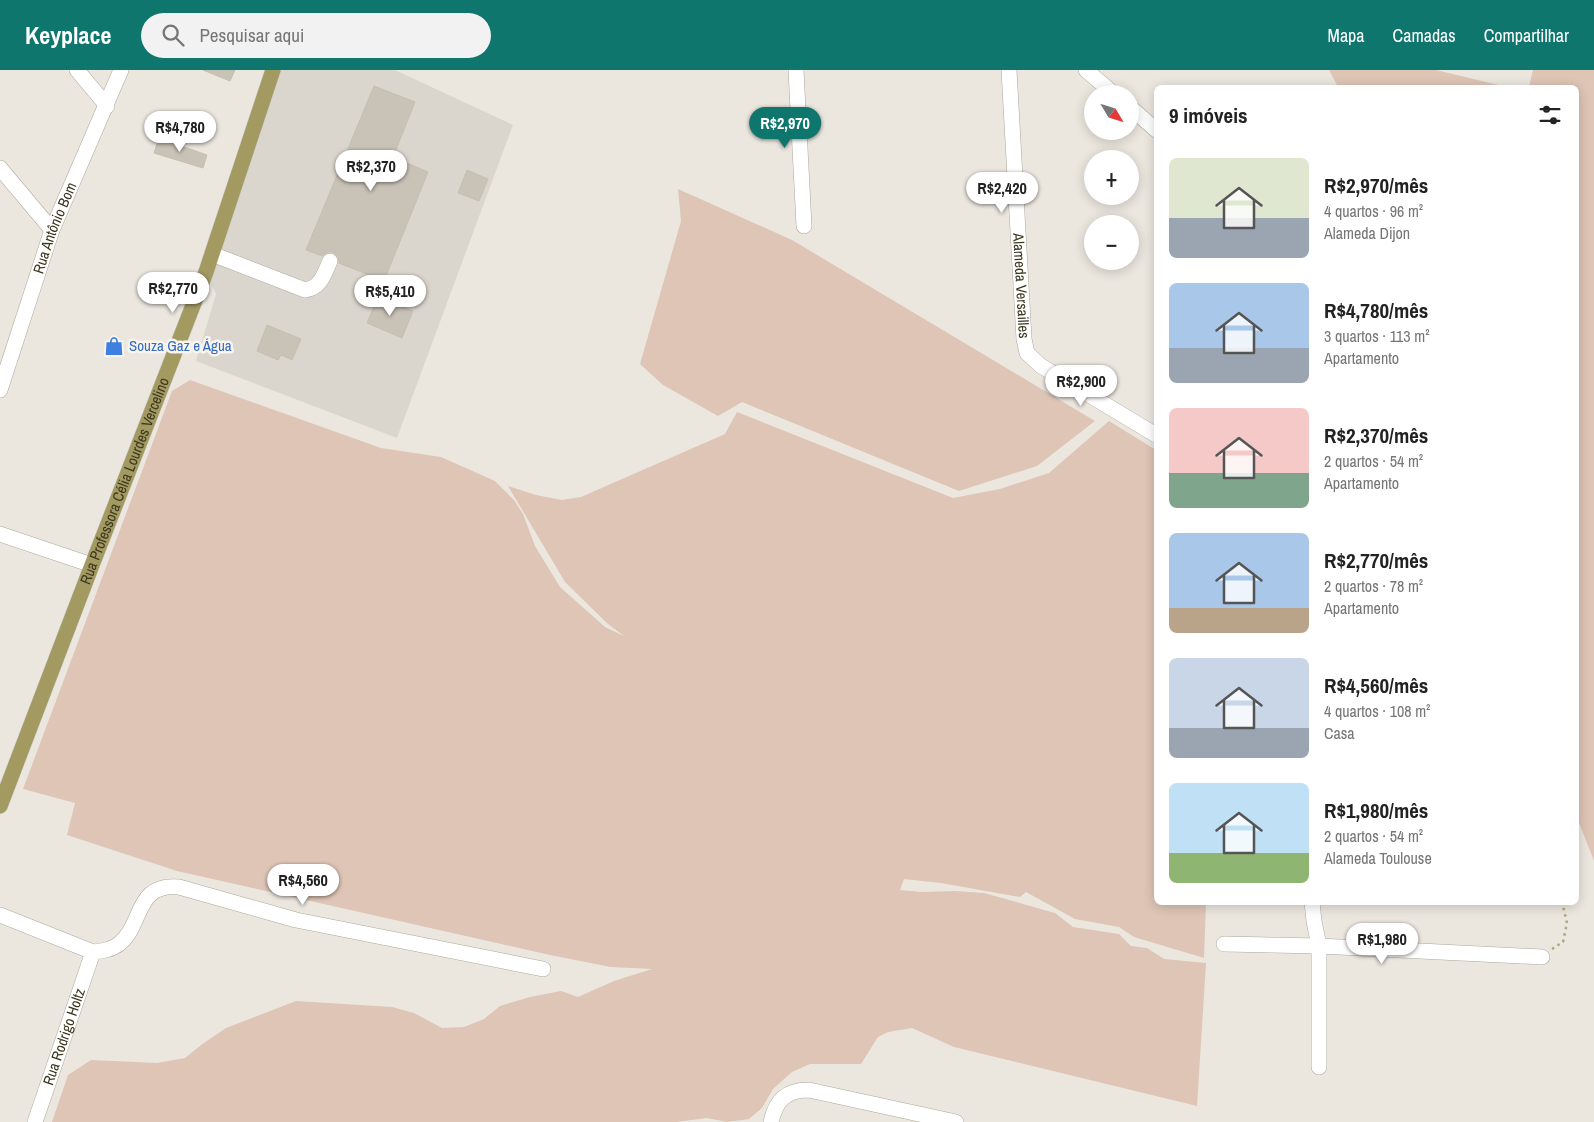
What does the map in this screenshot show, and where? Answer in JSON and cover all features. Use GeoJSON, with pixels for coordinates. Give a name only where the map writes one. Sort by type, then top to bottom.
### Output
{"type":"FeatureCollection","features":[{"type":"Feature","properties":{"kind":"main road","name":"Rua Professora Célia Lourdes Vercelino"},"geometry":{"type":"LineString","coordinates":[[0,806],[212,254],[273,70]]}},
{"type":"Feature","properties":{"kind":"street"},"geometry":{"type":"LineString","coordinates":[[77,70],[107,106]]}},
{"type":"Feature","properties":{"kind":"street","name":"Rua Antônio Bom"},"geometry":{"type":"LineString","coordinates":[[0,390],[4,363],[52,230],[121,70]]}},
{"type":"Feature","properties":{"kind":"street"},"geometry":{"type":"LineString","coordinates":[[796,70],[804,226]]}},
{"type":"Feature","properties":{"kind":"street","name":"Alameda Versailles"},"geometry":{"type":"LineString","coordinates":[[1009,70],[1024,339],[1027,353],[1041,366],[1154,434]]}},
{"type":"Feature","properties":{"kind":"street"},"geometry":{"type":"LineString","coordinates":[[1086,70],[1104,85]]}},
{"type":"Feature","properties":{"kind":"street"},"geometry":{"type":"LineString","coordinates":[[1139,115],[1154,128]]}},
{"type":"Feature","properties":{"kind":"street"},"geometry":{"type":"LineString","coordinates":[[0,168],[52,230]]}},
{"type":"Feature","properties":{"kind":"street"},"geometry":{"type":"LineString","coordinates":[[212,254],[304,290],[313,288],[321,281],[330,261]]}},
{"type":"Feature","properties":{"kind":"street"},"geometry":{"type":"LineString","coordinates":[[0,534],[92,565]]}},
{"type":"Feature","properties":{"kind":"street"},"geometry":{"type":"LineString","coordinates":[[0,915],[93,952],[106,951],[118,946],[127,936],[143,901],[150,894],[169,886],[296,920],[542,969]]}},
{"type":"Feature","properties":{"kind":"street"},"geometry":{"type":"LineString","coordinates":[[1312,905],[1319,946],[1319,1067]]}},
{"type":"Feature","properties":{"kind":"street"},"geometry":{"type":"LineString","coordinates":[[1224,944],[1319,946],[1542,957]]}},
{"type":"Feature","properties":{"kind":"street","name":"Rua Rodrigo Holtz"},"geometry":{"type":"LineString","coordinates":[[35,1122],[93,952]]}},
{"type":"Feature","properties":{"kind":"street"},"geometry":{"type":"LineString","coordinates":[[771,1122],[774,1108],[780,1100],[789,1093],[798,1090],[809,1090],[956,1122]]}},
{"type":"Feature","properties":{"kind":"path"},"geometry":{"type":"LineString","coordinates":[[1542,957],[1563,942],[1567,923],[1563,905]]}},
{"type":"Feature","properties":{"kind":"shaded area"},"geometry":{"type":"Polygon","coordinates":[[[279,70],[395,70],[513,125],[397,438],[196,361],[216,294],[209,280],[279,70]]]}},
{"type":"Feature","properties":{"kind":"shaded area"},"geometry":{"type":"Polygon","coordinates":[[[1329,70],[1436,70],[1499,85],[1337,85],[1329,70]]]}},
{"type":"Feature","properties":{"kind":"shaded area"},"geometry":{"type":"Polygon","coordinates":[[[1533,70],[1594,70],[1594,861],[1579,823],[1579,85],[1529,85],[1533,70]]]}},
{"type":"Feature","properties":{"kind":"shaded area"},"geometry":{"type":"Polygon","coordinates":[[[678,189],[792,240],[1095,421],[1037,466],[959,491],[742,402],[718,416],[663,385],[640,364],[681,221],[678,189]]]}},
{"type":"Feature","properties":{"kind":"shaded area"},"geometry":{"type":"Polygon","coordinates":[[[190,380],[381,448],[441,457],[495,481],[514,500],[523,514],[535,546],[560,587],[605,627],[624,636],[608,624],[565,582],[508,486],[536,495],[562,500],[581,497],[725,434],[737,412],[953,498],[1000,489],[1049,473],[1109,421],[1154,449],[1154,905],[1206,905],[1204,958],[1134,937],[1119,927],[1075,919],[1026,892],[1020,897],[941,883],[904,879],[900,890],[984,893],[1055,913],[1073,927],[1119,934],[1131,946],[1147,948],[1164,959],[1206,963],[1197,1106],[954,1047],[912,1028],[888,1032],[878,1037],[861,1064],[810,1064],[792,1072],[773,1089],[762,1108],[749,1119],[727,1122],[707,1118],[676,1122],[52,1122],[68,1075],[91,1060],[157,1063],[185,1058],[226,1028],[296,1001],[392,1007],[414,1013],[442,1028],[464,1027],[484,1019],[500,1006],[530,997],[561,991],[578,997],[614,981],[652,969],[611,967],[550,955],[177,871],[67,835],[75,803],[23,789],[172,391],[190,380]]]}},
{"type":"Feature","properties":{"kind":"building"},"geometry":{"type":"Polygon","coordinates":[[[203,70],[235,70],[230,81],[203,70]]]}},
{"type":"Feature","properties":{"kind":"building"},"geometry":{"type":"Polygon","coordinates":[[[374,86],[415,102],[393,157],[428,172],[384,281],[339,263],[338,256],[333,252],[328,252],[322,256],[306,250],[374,86]]]}},
{"type":"Feature","properties":{"kind":"building"},"geometry":{"type":"Polygon","coordinates":[[[159,138],[207,155],[203,168],[154,153],[159,138]]]}},
{"type":"Feature","properties":{"kind":"building"},"geometry":{"type":"Polygon","coordinates":[[[467,170],[488,179],[479,201],[458,193],[467,170]]]}},
{"type":"Feature","properties":{"kind":"building"},"geometry":{"type":"Polygon","coordinates":[[[378,297],[413,311],[402,338],[367,323],[378,297]]]}},
{"type":"Feature","properties":{"kind":"building"},"geometry":{"type":"Polygon","coordinates":[[[267,325],[301,339],[292,360],[281,355],[278,360],[257,351],[267,325]]]}},
{"type":"Feature","properties":{"kind":"place","name":"Souza Gaz e Água"},"geometry":{"type":"Point","coordinates":[114,346]}}]}
